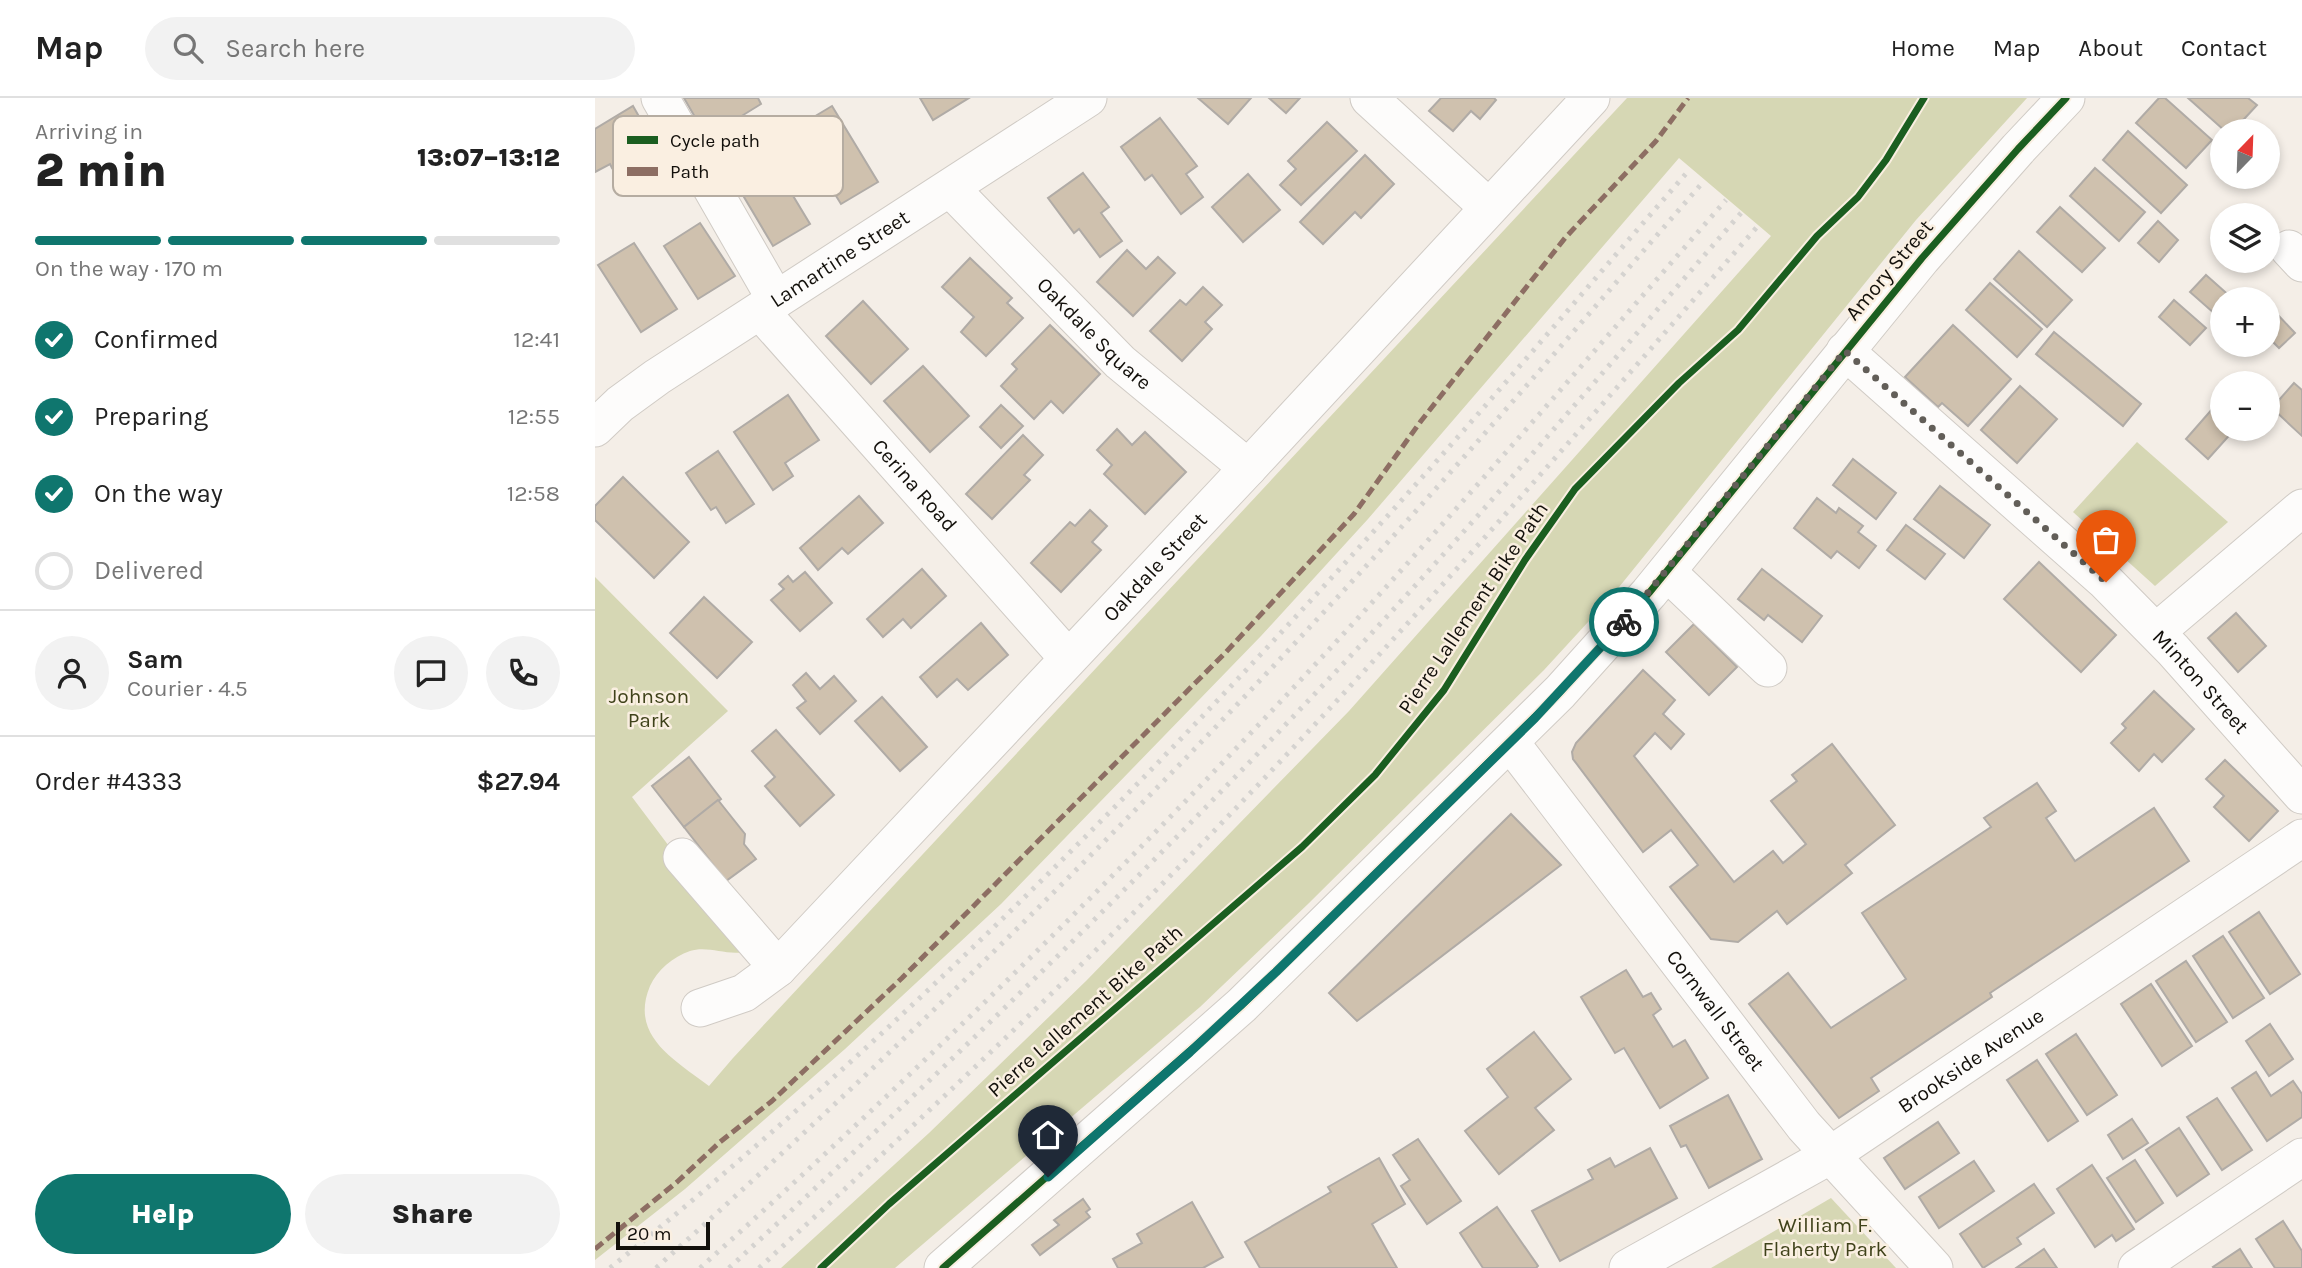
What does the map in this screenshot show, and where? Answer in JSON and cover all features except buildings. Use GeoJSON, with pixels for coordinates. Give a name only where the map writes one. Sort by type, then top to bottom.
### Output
{"type":"FeatureCollection","features":[{"type":"Feature","properties":{"kind":"street","name":"Cerina Road"},"geometry":{"type":"LineString","coordinates":[[660,98],[669,116]]}},
{"type":"Feature","properties":{"kind":"street","name":"Lamartine Street"},"geometry":{"type":"LineString","coordinates":[[595,428],[637,390],[1088,98]]}},
{"type":"Feature","properties":{"kind":"street"},"geometry":{"type":"LineString","coordinates":[[1369,98],[1487,207]]}},
{"type":"Feature","properties":{"kind":"street","name":"Oakdale Street"},"geometry":{"type":"LineString","coordinates":[[700,1007],[744,993],[778,968],[1591,98]]}},
{"type":"Feature","properties":{"kind":"street","name":"Amory Street"},"geometry":{"type":"LineString","coordinates":[[943,1268],[1224,1021],[1585,666],[1667,572],[1959,214],[2066,98]]}},
{"type":"Feature","properties":{"kind":"street","name":"Oakdale Square"},"geometry":{"type":"LineString","coordinates":[[950,188],[1120,362],[1248,468]]}},
{"type":"Feature","properties":{"kind":"street","name":"Cerina Road"},"geometry":{"type":"LineString","coordinates":[[711,196],[768,305],[1069,658]]}},
{"type":"Feature","properties":{"kind":"street","name":"Minton Street"},"geometry":{"type":"LineString","coordinates":[[1845,351],[2106,582],[2156,632],[2302,795]]}},
{"type":"Feature","properties":{"kind":"street"},"geometry":{"type":"LineString","coordinates":[[2156,632],[2302,508]]}},
{"type":"Feature","properties":{"kind":"street"},"geometry":{"type":"LineString","coordinates":[[1667,572],[1768,668]]}},
{"type":"Feature","properties":{"kind":"street","name":"Cornwall Street"},"geometry":{"type":"LineString","coordinates":[[1510,742],[1829,1156],[1934,1268]]}},
{"type":"Feature","properties":{"kind":"street","name":"Brookside Avenue"},"geometry":{"type":"LineString","coordinates":[[1628,1268],[1829,1156],[2302,838]]}},
{"type":"Feature","properties":{"kind":"street"},"geometry":{"type":"LineString","coordinates":[[682,857],[778,968]]}},
{"type":"Feature","properties":{"kind":"street"},"geometry":{"type":"LineString","coordinates":[[2137,1268],[2302,1157]]}},
{"type":"Feature","properties":{"kind":"green space","name":"Johnson Park"},"geometry":{"type":"Polygon","coordinates":[[[1627,98],[2027,98],[1916,220],[1611,597],[1544,670],[1200,1007],[895,1268],[781,1268],[929,1133],[1086,981],[1349,711],[1771,236],[1679,158],[1368,519],[1261,636],[1001,904],[845,1049],[685,1189],[595,1260],[595,577],[728,711],[632,797],[748,951],[690,951],[666,965],[650,986],[645,1004],[650,1033],[670,1056],[709,1086],[1627,98]]]}},
{"type":"Feature","properties":{"kind":"green space"},"geometry":{"type":"Polygon","coordinates":[[[2137,442],[2228,522],[2155,586],[2073,512],[2137,442]]]}},
{"type":"Feature","properties":{"kind":"green space","name":"William F. Flaherty Park"},"geometry":{"type":"Polygon","coordinates":[[[1831,1198],[1896,1268],[1711,1268],[1831,1198]]]}},
{"type":"Feature","properties":{"kind":"railway"},"geometry":{"type":"LineString","coordinates":[[610,1268],[720,1177],[932,987],[1135,787],[1426,473],[1690,169]]}},
{"type":"Feature","properties":{"kind":"railway"},"geometry":{"type":"LineString","coordinates":[[656,1268],[913,1030],[1162,783],[1419,507],[1704,181]]}},
{"type":"Feature","properties":{"kind":"railway"},"geometry":{"type":"LineString","coordinates":[[700,1268],[950,1036],[1112,877],[1270,713],[1395,577],[1726,200]]}},
{"type":"Feature","properties":{"kind":"railway"},"geometry":{"type":"LineString","coordinates":[[729,1268],[890,1118],[1049,964],[1281,729],[1455,542],[1741,213]]}},
{"type":"Feature","properties":{"kind":"railway"},"geometry":{"type":"LineString","coordinates":[[759,1268],[990,1053],[1214,831],[1421,608],[1757,227]]}},
{"type":"Feature","properties":{"kind":"marked path"},"geometry":{"type":"LineString","coordinates":[[595,1249],[772,1101],[902,978],[1226,652],[1354,514],[1421,421],[1565,238],[1656,141],[1688,98]]}},
{"type":"Feature","properties":{"kind":"cycle path","name":"Pierre Lallement Bike Path"},"geometry":{"type":"LineString","coordinates":[[821,1268],[889,1204],[1302,847],[1375,775],[1444,690],[1525,560],[1575,489],[1679,383],[1738,330],[1817,236],[1858,197],[1886,160],[1924,98]]}},
{"type":"Feature","properties":{"kind":"cycle path"},"geometry":{"type":"LineString","coordinates":[[943,1268],[1242,1005],[1560,692],[1649,593],[1922,258],[2066,98]]}},
{"type":"Feature","properties":{"kind":"way so far"},"geometry":{"type":"LineString","coordinates":[[1624,622],[1845,351],[2106,582]]}},
{"type":"Feature","properties":{"kind":"route"},"geometry":{"type":"LineString","coordinates":[[1048,1177],[1242,1005],[1535,718],[1624,622]]}}]}
